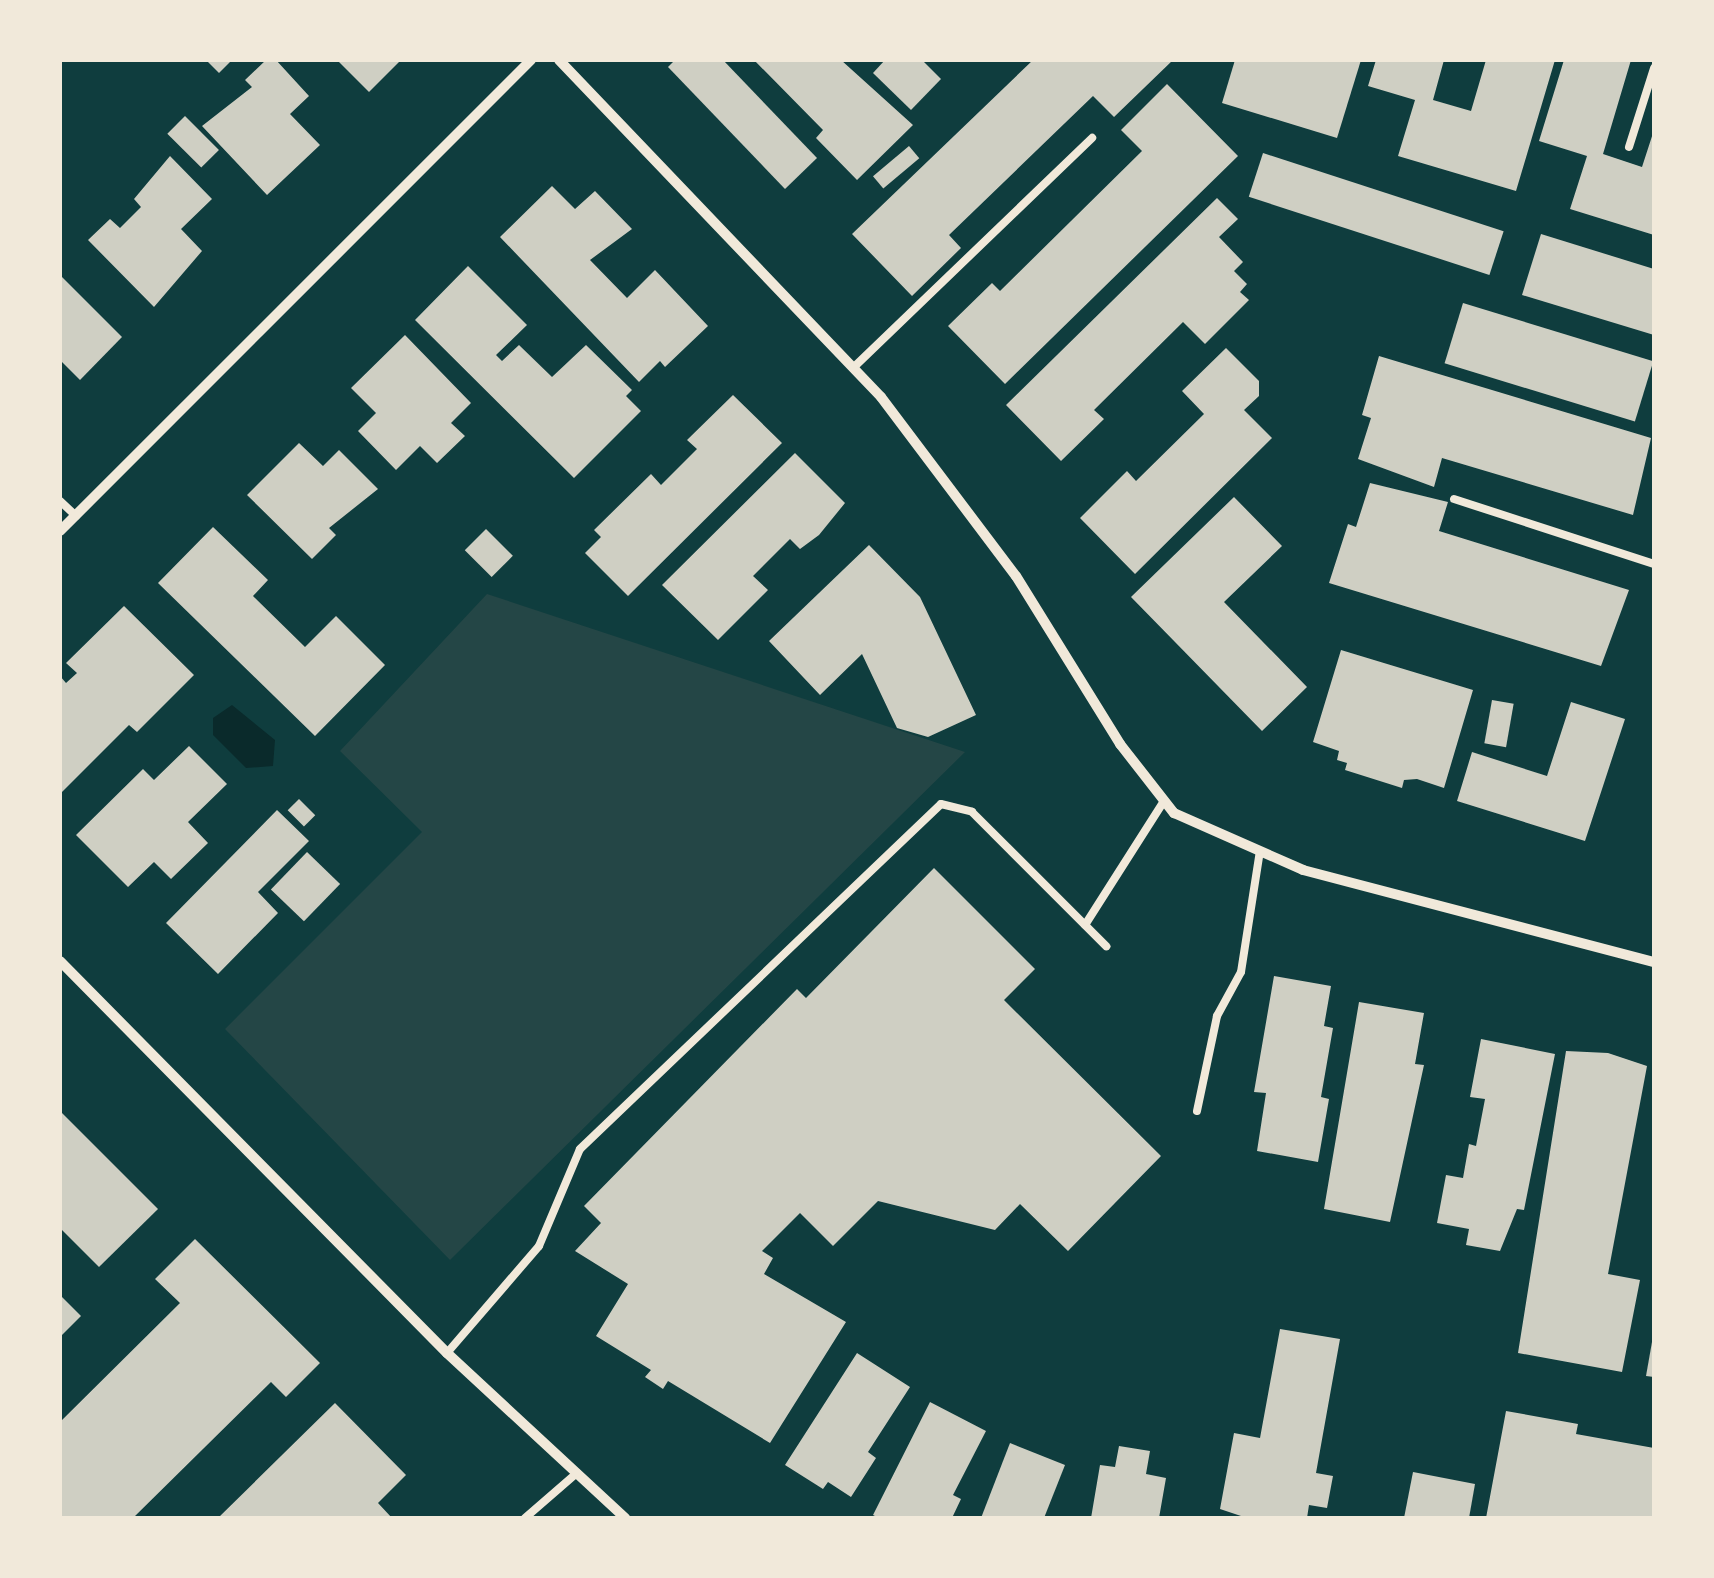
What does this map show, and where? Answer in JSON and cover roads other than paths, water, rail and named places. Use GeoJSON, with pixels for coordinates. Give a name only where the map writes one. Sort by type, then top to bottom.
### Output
{"type":"FeatureCollection","features":[{"type":"Feature","properties":{"kind":"street"},"geometry":{"type":"LineString","coordinates":[[60,532],[530,60]]}},
{"type":"Feature","properties":{"kind":"street"},"geometry":{"type":"LineString","coordinates":[[559,60],[853,368],[1016,576],[1120,744],[1174,813],[1303,870],[1654,962]]}},
{"type":"Feature","properties":{"kind":"street"},"geometry":{"type":"LineString","coordinates":[[60,960],[447,1353],[624,1518]]}},
{"type":"Feature","properties":{"kind":"lane"},"geometry":{"type":"LineString","coordinates":[[1630,147],[1654,68]]}},
{"type":"Feature","properties":{"kind":"lane"},"geometry":{"type":"LineString","coordinates":[[853,368],[1092,138]]}},
{"type":"Feature","properties":{"kind":"lane"},"geometry":{"type":"LineString","coordinates":[[1454,500],[1654,564]]}},
{"type":"Feature","properties":{"kind":"lane"},"geometry":{"type":"LineString","coordinates":[[60,501],[76,516]]}},
{"type":"Feature","properties":{"kind":"lane"},"geometry":{"type":"LineString","coordinates":[[1085,925],[1164,801]]}},
{"type":"Feature","properties":{"kind":"lane"},"geometry":{"type":"LineString","coordinates":[[447,1353],[539,1246],[580,1149],[941,804],[972,812],[1106,946]]}},
{"type":"Feature","properties":{"kind":"lane"},"geometry":{"type":"LineString","coordinates":[[1197,1111],[1216,1016],[1242,972],[1260,851]]}},
{"type":"Feature","properties":{"kind":"lane"},"geometry":{"type":"LineString","coordinates":[[525,1518],[576,1473]]}}]}
